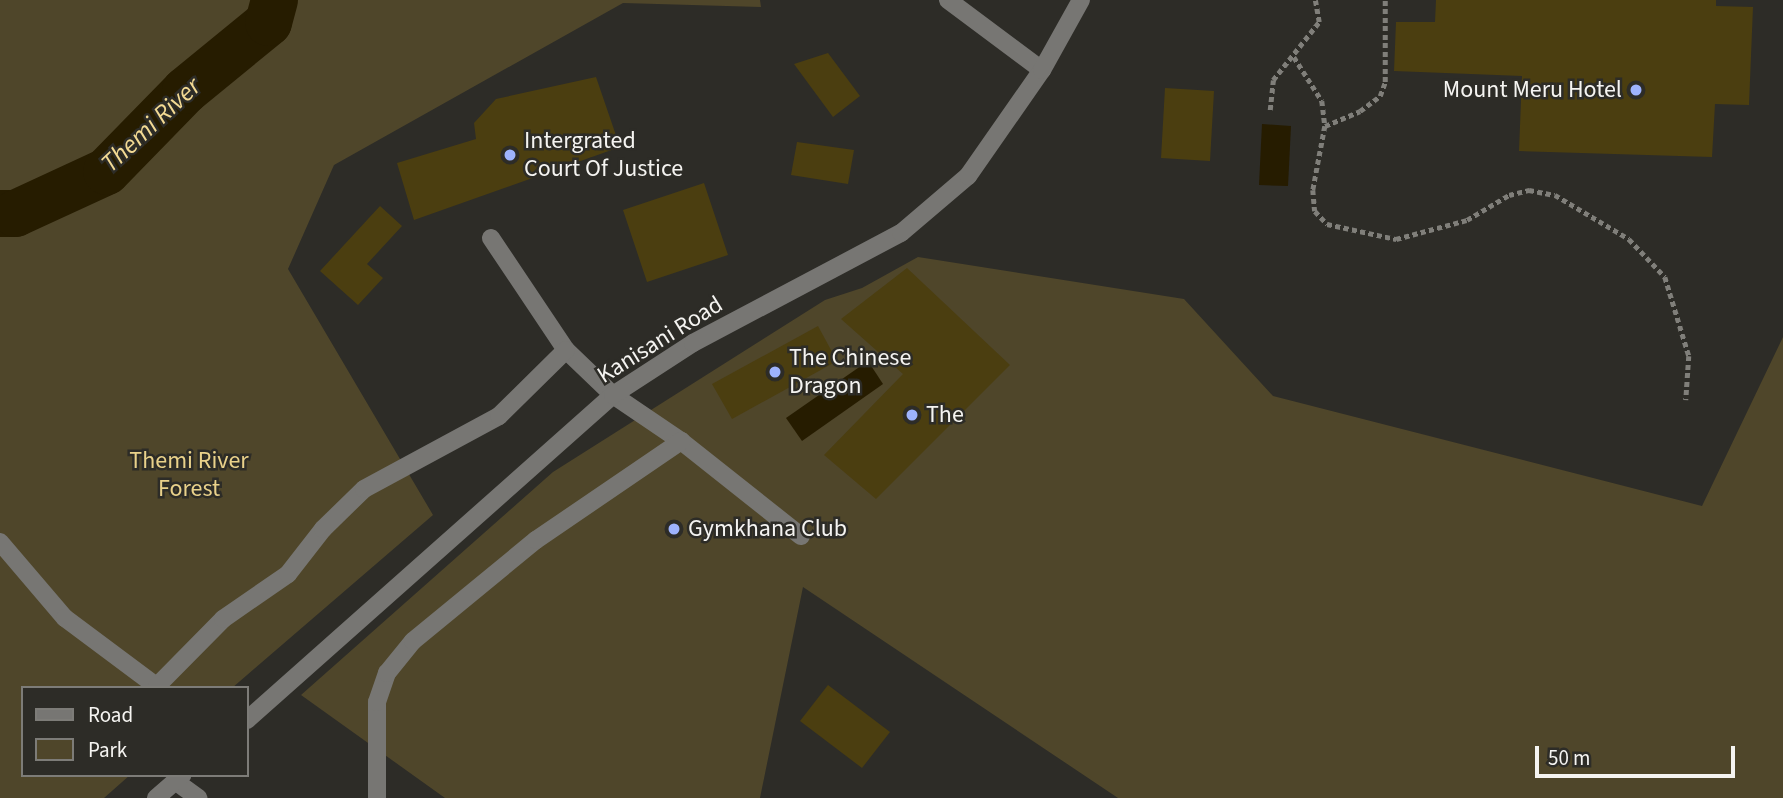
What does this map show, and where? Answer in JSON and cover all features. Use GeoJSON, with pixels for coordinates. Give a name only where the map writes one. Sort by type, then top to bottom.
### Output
{"type":"FeatureCollection","features":[{"type":"Feature","properties":{"kind":"street"},"geometry":{"type":"LineString","coordinates":[[948,0],[1042,70]]}},
{"type":"Feature","properties":{"kind":"street","name":"Kanisani Road"},"geometry":{"type":"LineString","coordinates":[[248,719],[613,396],[693,343],[901,233],[968,176],[1042,70],[1081,0]]}},
{"type":"Feature","properties":{"kind":"street"},"geometry":{"type":"LineString","coordinates":[[491,239],[566,350],[613,396],[681,441],[801,536]]}},
{"type":"Feature","properties":{"kind":"street"},"geometry":{"type":"LineString","coordinates":[[159,686],[223,619],[288,573],[323,529],[364,489],[499,416],[566,350]]}},
{"type":"Feature","properties":{"kind":"street"},"geometry":{"type":"LineString","coordinates":[[377,798],[377,702],[387,673],[413,641],[536,540],[681,441]]}},
{"type":"Feature","properties":{"kind":"street"},"geometry":{"type":"LineString","coordinates":[[0,542],[65,618],[157,686]]}},
{"type":"Feature","properties":{"kind":"street"},"geometry":{"type":"LineString","coordinates":[[156,798],[178,778],[198,798]]}},
{"type":"Feature","properties":{"kind":"path"},"geometry":{"type":"LineString","coordinates":[[1270,110],[1273,80],[1294,57],[1319,22],[1315,0]]}},
{"type":"Feature","properties":{"kind":"path"},"geometry":{"type":"LineString","coordinates":[[1325,126],[1360,111],[1380,96],[1385,82],[1385,0]]}},
{"type":"Feature","properties":{"kind":"path"},"geometry":{"type":"LineString","coordinates":[[1294,57],[1322,101],[1325,126],[1313,190],[1315,211],[1327,224],[1396,239],[1437,232],[1508,195],[1529,190],[1555,195],[1629,239],[1665,277],[1676,303],[1689,356],[1686,400]]}},
{"type":"Feature","properties":{"kind":"green space","name":"Themi River Forest"},"geometry":{"type":"Polygon","coordinates":[[[0,0],[760,0],[761,7],[623,3],[334,165],[288,269],[433,515],[234,686],[21,686],[21,777],[128,777],[104,798],[0,798],[0,0]]]}},
{"type":"Feature","properties":{"kind":"green space"},"geometry":{"type":"Polygon","coordinates":[[[918,257],[1184,299],[1273,396],[1702,506],[1783,337],[1783,798],[1118,798],[803,587],[760,798],[445,798],[301,695],[553,472],[825,300],[862,288],[918,257]]]}},
{"type":"Feature","properties":{"kind":"shaded area"},"geometry":{"type":"Polygon","coordinates":[[[1262,124],[1291,126],[1288,186],[1259,185],[1262,124]]]}},
{"type":"Feature","properties":{"kind":"shaded area"},"geometry":{"type":"Polygon","coordinates":[[[868,361],[883,384],[802,441],[786,418],[868,361]]]}},
{"type":"Feature","properties":{"kind":"building","name":"Mount Meru Hotel"},"geometry":{"type":"Polygon","coordinates":[[[1436,0],[1716,0],[1716,6],[1753,7],[1749,105],[1715,104],[1712,157],[1519,151],[1522,76],[1394,71],[1396,22],[1435,22],[1436,0]]]}},
{"type":"Feature","properties":{"kind":"building"},"geometry":{"type":"Polygon","coordinates":[[[828,53],[860,96],[833,117],[794,64],[828,53]]]}},
{"type":"Feature","properties":{"kind":"building","name":"Intergrated Court Of Justice"},"geometry":{"type":"Polygon","coordinates":[[[596,77],[620,147],[414,220],[397,163],[476,139],[474,123],[496,99],[596,77]]]}},
{"type":"Feature","properties":{"kind":"building"},"geometry":{"type":"Polygon","coordinates":[[[1165,88],[1214,91],[1210,161],[1161,158],[1165,88]]]}},
{"type":"Feature","properties":{"kind":"building"},"geometry":{"type":"Polygon","coordinates":[[[797,142],[854,150],[848,184],[791,175],[797,142]]]}},
{"type":"Feature","properties":{"kind":"building"},"geometry":{"type":"Polygon","coordinates":[[[704,183],[728,255],[647,282],[623,210],[704,183]]]}},
{"type":"Feature","properties":{"kind":"building"},"geometry":{"type":"Polygon","coordinates":[[[380,206],[402,226],[367,264],[383,278],[358,305],[320,271],[380,206]]]}},
{"type":"Feature","properties":{"kind":"building","name":"The"},"geometry":{"type":"Polygon","coordinates":[[[907,268],[1010,365],[876,499],[824,455],[903,374],[841,319],[907,268]]]}},
{"type":"Feature","properties":{"kind":"building","name":"The Chinese Dragon"},"geometry":{"type":"Polygon","coordinates":[[[818,326],[837,361],[732,419],[712,384],[818,326]]]}},
{"type":"Feature","properties":{"kind":"building"},"geometry":{"type":"Polygon","coordinates":[[[828,685],[890,732],[862,768],[800,721],[828,685]]]}},
{"type":"Feature","properties":{"kind":"waterway","name":"Themi River"},"geometry":{"type":"LineString","coordinates":[[0,213],[15,213],[106,171],[185,90],[268,22],[274,0]]}},
{"type":"Feature","properties":{"kind":"place","name":"Mount Meru Hotel"},"geometry":{"type":"Point","coordinates":[1636,90]}},
{"type":"Feature","properties":{"kind":"place","name":"Intergrated Court Of Justice"},"geometry":{"type":"Point","coordinates":[510,155]}},
{"type":"Feature","properties":{"kind":"place","name":"The Chinese Dragon"},"geometry":{"type":"Point","coordinates":[775,372]}},
{"type":"Feature","properties":{"kind":"place","name":"The"},"geometry":{"type":"Point","coordinates":[912,415]}},
{"type":"Feature","properties":{"kind":"place","name":"Gymkhana Club"},"geometry":{"type":"Point","coordinates":[674,529]}}]}
